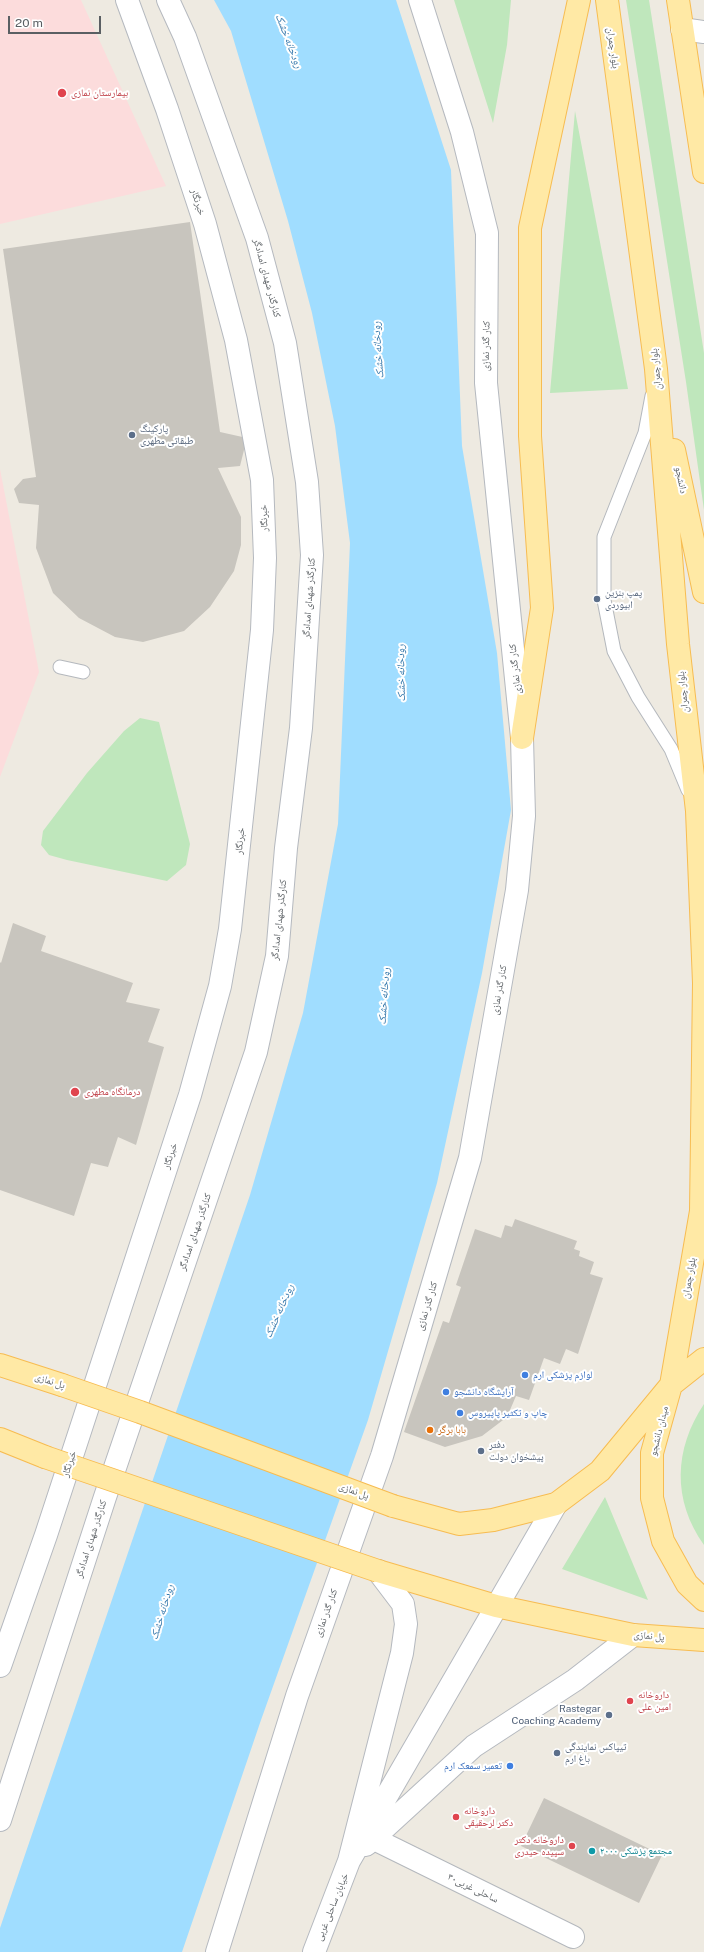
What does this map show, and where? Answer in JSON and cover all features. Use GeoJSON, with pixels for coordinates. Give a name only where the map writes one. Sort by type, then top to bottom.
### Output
{"type":"FeatureCollection","features":[{"type":"Feature","properties":{"kind":"main road","name":"خبرنگار"},"geometry":{"type":"LineString","coordinates":[[0,1666],[46,1535],[187,1103],[220,986],[230,929],[262,630],[265,558],[262,480],[236,340],[203,217],[168,109],[127,0]]}},
{"type":"Feature","properties":{"kind":"main road","name":"کنارگذر شهدای امدادگر"},"geometry":{"type":"LineString","coordinates":[[0,1820],[105,1497],[256,1052],[277,956],[286,848],[301,728],[312,555],[308,482],[285,343],[257,238],[184,37],[168,0]]}},
{"type":"Feature","properties":{"kind":"main road","name":"کنار گذر نمازی"},"geometry":{"type":"LineString","coordinates":[[217,1952],[297,1696],[382,1456],[470,1158],[517,890],[524,816],[522,738],[486,383],[487,233],[462,132],[420,0]]}},
{"type":"Feature","properties":{"kind":"main road"},"geometry":{"type":"LineString","coordinates":[[522,738],[542,608],[530,436],[530,228],[579,0]]}},
{"type":"Feature","properties":{"kind":"main road","name":"بلوار چمران"},"geometry":{"type":"LineString","coordinates":[[607,0],[656,369],[678,644],[697,811],[704,984],[702,1212],[671,1385]]}},
{"type":"Feature","properties":{"kind":"main road"},"geometry":{"type":"LineString","coordinates":[[678,0],[704,172]]}},
{"type":"Feature","properties":{"kind":"main road"},"geometry":{"type":"LineString","coordinates":[[682,29],[704,32]]}},
{"type":"Feature","properties":{"kind":"main road","name":"دانشجو"},"geometry":{"type":"LineString","coordinates":[[656,369],[704,592]]}},
{"type":"Feature","properties":{"kind":"main road"},"geometry":{"type":"LineString","coordinates":[[671,1385],[704,1359]]}},
{"type":"Feature","properties":{"kind":"main road","name":"پل نمازی"},"geometry":{"type":"LineString","coordinates":[[0,1365],[147,1414],[393,1506],[460,1524],[493,1520],[556,1504],[600,1471],[671,1385]]}},
{"type":"Feature","properties":{"kind":"main road","name":"میدان دانشجو"},"geometry":{"type":"LineString","coordinates":[[671,1385],[652,1453],[652,1498],[663,1541],[687,1584],[704,1600]]}},
{"type":"Feature","properties":{"kind":"main road","name":"پل نمازی"},"geometry":{"type":"LineString","coordinates":[[0,1439],[45,1457],[378,1571],[496,1606],[633,1635],[704,1640]]}},
{"type":"Feature","properties":{"kind":"main road"},"geometry":{"type":"LineString","coordinates":[[350,1861],[556,1504]]}},
{"type":"Feature","properties":{"kind":"main road"},"geometry":{"type":"LineString","coordinates":[[350,1861],[402,1653],[406,1624],[403,1604],[378,1571]]}},
{"type":"Feature","properties":{"kind":"main road"},"geometry":{"type":"LineString","coordinates":[[350,1861],[474,1746],[575,1680],[633,1635]]}},
{"type":"Feature","properties":{"kind":"main road","name":"ساحلی غربی۳۰"},"geometry":{"type":"LineString","coordinates":[[374,1839],[573,1937]]}},
{"type":"Feature","properties":{"kind":"main road","name":"خیابان ساحلی غربی"},"geometry":{"type":"LineString","coordinates":[[314,1952],[350,1861]]}},
{"type":"Feature","properties":{"kind":"lane"},"geometry":{"type":"LineString","coordinates":[[656,369],[645,433],[604,537],[604,600],[614,651],[638,697],[671,749],[697,811]]}},
{"type":"Feature","properties":{"kind":"lane"},"geometry":{"type":"LineString","coordinates":[[60,667],[83,672]]}},
{"type":"Feature","properties":{"kind":"shaded area","name":"بیمارستان نمازی"},"geometry":{"type":"Polygon","coordinates":[[[0,0],[81,0],[166,186],[0,224],[0,0]]]}},
{"type":"Feature","properties":{"kind":"shaded area"},"geometry":{"type":"Polygon","coordinates":[[[0,469],[39,672],[0,777],[0,469]]]}},
{"type":"Feature","properties":{"kind":"green space"},"geometry":{"type":"Polygon","coordinates":[[[454,0],[511,0],[507,45],[493,123],[454,0]]]}},
{"type":"Feature","properties":{"kind":"green space"},"geometry":{"type":"Polygon","coordinates":[[[626,0],[649,0],[704,353],[704,510],[686,382],[626,0]]]}},
{"type":"Feature","properties":{"kind":"green space"},"geometry":{"type":"Polygon","coordinates":[[[575,111],[628,389],[550,393],[575,111]]]}},
{"type":"Feature","properties":{"kind":"green space"},"geometry":{"type":"Polygon","coordinates":[[[140,718],[159,722],[190,844],[186,865],[167,881],[49,855],[41,845],[43,831],[87,773],[124,731],[140,718]]]}},
{"type":"Feature","properties":{"kind":"green space"},"geometry":{"type":"Polygon","coordinates":[[[704,1404],[704,1545],[686,1510],[682,1492],[681,1474],[682,1457],[687,1439],[694,1421],[704,1404]]]}},
{"type":"Feature","properties":{"kind":"green space"},"geometry":{"type":"Polygon","coordinates":[[[605,1497],[648,1600],[562,1569],[605,1497]]]}},
{"type":"Feature","properties":{"kind":"water","name":"رودخانه خشک"},"geometry":{"type":"Polygon","coordinates":[[[214,0],[396,0],[451,170],[462,446],[497,653],[511,810],[482,973],[437,1183],[368,1420],[261,1720],[182,1952],[0,1952],[0,1928],[250,1195],[303,1013],[338,824],[350,543],[335,426],[312,313],[288,221],[231,31],[214,0]]]}},
{"type":"Feature","properties":{"kind":"building","name":"پارکینگ طبقاتی مطهری"},"geometry":{"type":"Polygon","coordinates":[[[190,222],[220,432],[247,438],[240,466],[218,468],[241,517],[241,545],[234,571],[210,607],[184,631],[143,642],[115,637],[79,618],[53,593],[36,548],[39,505],[19,503],[14,489],[23,479],[36,477],[3,249],[190,222]]]}},
{"type":"Feature","properties":{"kind":"building","name":"درمانگاه مطهری"},"geometry":{"type":"Polygon","coordinates":[[[13,923],[46,936],[41,951],[133,983],[126,1002],[160,1009],[148,1042],[164,1047],[136,1145],[118,1137],[108,1167],[91,1163],[74,1216],[0,1190],[0,962],[1,963],[13,923]]]}},
{"type":"Feature","properties":{"kind":"building"},"geometry":{"type":"Polygon","coordinates":[[[515,1219],[577,1241],[574,1249],[580,1251],[579,1256],[594,1262],[590,1274],[603,1278],[578,1354],[566,1349],[560,1364],[544,1358],[529,1400],[516,1396],[507,1417],[482,1436],[445,1447],[404,1432],[443,1321],[449,1323],[461,1287],[456,1285],[475,1229],[501,1238],[505,1225],[512,1227],[515,1219]]]}},
{"type":"Feature","properties":{"kind":"building","name":"مجتمع پزشکی ۲۰۰۰"},"geometry":{"type":"Polygon","coordinates":[[[544,1798],[662,1855],[639,1903],[521,1846],[544,1798]]]}},
{"type":"Feature","properties":{"kind":"place","name":"بیمارستان نمازی"},"geometry":{"type":"Point","coordinates":[62,93]}},
{"type":"Feature","properties":{"kind":"place","name":"پارکینگ طبقاتی مطهری"},"geometry":{"type":"Point","coordinates":[132,435]}},
{"type":"Feature","properties":{"kind":"place","name":"پمپ بنزین ابیوردی"},"geometry":{"type":"Point","coordinates":[597,599]}},
{"type":"Feature","properties":{"kind":"place","name":"درمانگاه مطهری"},"geometry":{"type":"Point","coordinates":[75,1092]}},
{"type":"Feature","properties":{"kind":"place","name":"لوازم پزشکی ارم"},"geometry":{"type":"Point","coordinates":[525,1375]}},
{"type":"Feature","properties":{"kind":"place","name":"آرایشگاه دانشجو"},"geometry":{"type":"Point","coordinates":[446,1392]}},
{"type":"Feature","properties":{"kind":"place","name":"چاپ و تکثیر پاپیروس"},"geometry":{"type":"Point","coordinates":[460,1413]}},
{"type":"Feature","properties":{"kind":"place","name":"بابا برگر"},"geometry":{"type":"Point","coordinates":[430,1430]}},
{"type":"Feature","properties":{"kind":"place","name":"دفتر پیشخوان دولت"},"geometry":{"type":"Point","coordinates":[481,1451]}},
{"type":"Feature","properties":{"kind":"place","name":"داروخانه امین علی"},"geometry":{"type":"Point","coordinates":[630,1701]}},
{"type":"Feature","properties":{"kind":"place","name":"Rastegar Coaching Academy"},"geometry":{"type":"Point","coordinates":[609,1715]}},
{"type":"Feature","properties":{"kind":"place","name":"تیپاکس نمایندگی باغ ارم"},"geometry":{"type":"Point","coordinates":[557,1753]}},
{"type":"Feature","properties":{"kind":"place","name":"تعمیر سمعک ارم"},"geometry":{"type":"Point","coordinates":[510,1766]}},
{"type":"Feature","properties":{"kind":"place","name":"داروخانه دکتر لرحقیقی"},"geometry":{"type":"Point","coordinates":[456,1817]}},
{"type":"Feature","properties":{"kind":"place","name":"داروخانه دکتر سپیده حیدری"},"geometry":{"type":"Point","coordinates":[572,1846]}},
{"type":"Feature","properties":{"kind":"place","name":"مجتمع پزشکی ۲۰۰۰"},"geometry":{"type":"Point","coordinates":[592,1851]}}]}
